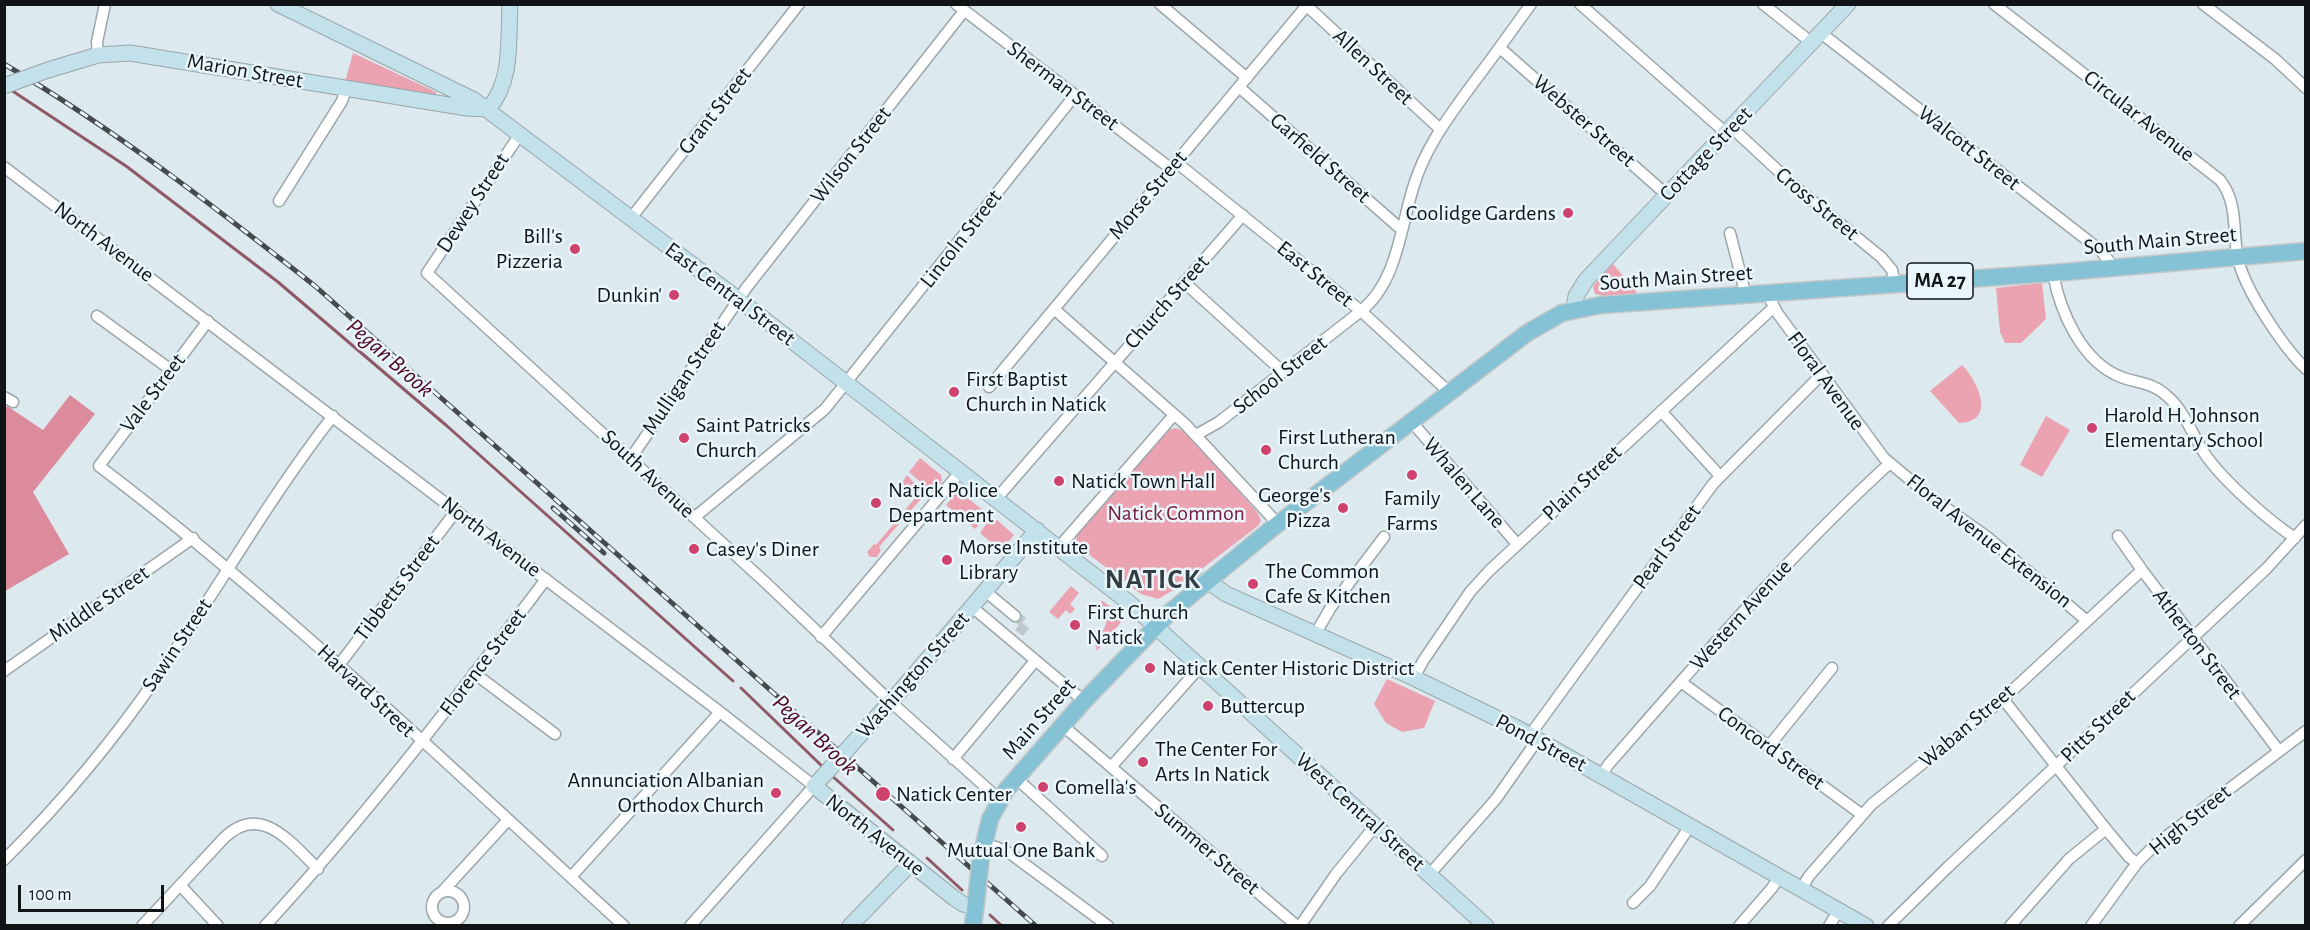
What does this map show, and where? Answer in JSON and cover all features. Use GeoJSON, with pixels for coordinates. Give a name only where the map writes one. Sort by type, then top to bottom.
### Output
{"type":"FeatureCollection","features":[{"type":"Feature","properties":{"kind":"main road","name":"South Main Street"},"geometry":{"type":"LineString","coordinates":[[1155,625],[1206,580],[1527,333],[1550,318],[1574,309],[1601,305],[1746,296],[1772,301],[1895,284],[2306,251]]}},
{"type":"Feature","properties":{"kind":"main road","name":"Main Street"},"geometry":{"type":"LineString","coordinates":[[982,851],[990,819],[1016,778],[1084,700],[1155,625]]}},
{"type":"Feature","properties":{"kind":"main road","name":"MA 27"},"geometry":{"type":"LineString","coordinates":[[973,926],[982,851]]}},
{"type":"Feature","properties":{"kind":"street"},"geometry":{"type":"LineString","coordinates":[[98,55],[97,42],[105,4]]}},
{"type":"Feature","properties":{"kind":"street","name":"East Central Street"},"geometry":{"type":"LineString","coordinates":[[278,4],[443,83],[488,110],[998,498],[1155,625]]}},
{"type":"Feature","properties":{"kind":"street"},"geometry":{"type":"LineString","coordinates":[[488,110],[500,95],[506,77],[510,4]]}},
{"type":"Feature","properties":{"kind":"street","name":"Grant Street"},"geometry":{"type":"LineString","coordinates":[[631,218],[799,4]]}},
{"type":"Feature","properties":{"kind":"street"},"geometry":{"type":"LineString","coordinates":[[1160,4],[1247,78]]}},
{"type":"Feature","properties":{"kind":"street","name":"School Street"},"geometry":{"type":"LineString","coordinates":[[1196,435],[1219,422],[1375,299],[1384,284],[1402,230],[1416,176],[1440,129],[1531,4]]}},
{"type":"Feature","properties":{"kind":"street","name":"Cross Street"},"geometry":{"type":"LineString","coordinates":[[1580,4],[1881,257],[1892,270],[1895,284]]}},
{"type":"Feature","properties":{"kind":"street","name":"Walcott Street"},"geometry":{"type":"LineString","coordinates":[[1763,4],[1817,38],[2100,250],[2109,261],[2111,268]]}},
{"type":"Feature","properties":{"kind":"street","name":"Cottage Street"},"geometry":{"type":"LineString","coordinates":[[1574,309],[1576,296],[1586,280],[1848,4]]}},
{"type":"Feature","properties":{"kind":"street","name":"Circular Avenue"},"geometry":{"type":"LineString","coordinates":[[1994,4],[2220,180],[2232,200],[2238,256],[2246,280],[2270,322],[2306,369]]}},
{"type":"Feature","properties":{"kind":"street"},"geometry":{"type":"LineString","coordinates":[[2203,4],[2282,64],[2306,88]]}},
{"type":"Feature","properties":{"kind":"street","name":"Morse Street"},"geometry":{"type":"LineString","coordinates":[[989,387],[1307,5]]}},
{"type":"Feature","properties":{"kind":"street","name":"Allen Street"},"geometry":{"type":"LineString","coordinates":[[1307,5],[1440,129]]}},
{"type":"Feature","properties":{"kind":"street","name":"Sherman Street"},"geometry":{"type":"LineString","coordinates":[[960,8],[1173,165]]}},
{"type":"Feature","properties":{"kind":"street","name":"Wilson Street"},"geometry":{"type":"LineString","coordinates":[[738,299],[960,8]]}},
{"type":"Feature","properties":{"kind":"street","name":"Webster Street"},"geometry":{"type":"LineString","coordinates":[[1500,48],[1668,195]]}},
{"type":"Feature","properties":{"kind":"street","name":"Marion Street"},"geometry":{"type":"LineString","coordinates":[[4,86],[98,55],[120,52],[157,56],[346,89],[488,110]]}},
{"type":"Feature","properties":{"kind":"street","name":"Garfield Street"},"geometry":{"type":"LineString","coordinates":[[1239,87],[1402,230]]}},
{"type":"Feature","properties":{"kind":"street"},"geometry":{"type":"LineString","coordinates":[[279,201],[342,101],[346,89]]}},
{"type":"Feature","properties":{"kind":"street","name":"Lincoln Street"},"geometry":{"type":"LineString","coordinates":[[695,517],[825,409],[1075,95]]}},
{"type":"Feature","properties":{"kind":"street","name":"Dewey Street"},"geometry":{"type":"LineString","coordinates":[[427,273],[520,134]]}},
{"type":"Feature","properties":{"kind":"street","name":"East Street"},"geometry":{"type":"LineString","coordinates":[[1173,165],[1243,215],[1361,311],[1449,392]]}},
{"type":"Feature","properties":{"kind":"street","name":"North Avenue"},"geometry":{"type":"LineString","coordinates":[[7,174],[208,321],[720,712],[958,902],[976,904]]}},
{"type":"Feature","properties":{"kind":"street","name":"Church Street"},"geometry":{"type":"LineString","coordinates":[[998,498],[1243,215]]}},
{"type":"Feature","properties":{"kind":"street"},"geometry":{"type":"LineString","coordinates":[[1730,233],[1746,296]]}},
{"type":"Feature","properties":{"kind":"street","name":"South Avenue"},"geometry":{"type":"LineString","coordinates":[[427,273],[631,458],[891,702],[1000,800]]}},
{"type":"Feature","properties":{"kind":"street"},"geometry":{"type":"LineString","coordinates":[[2053,273],[2057,290],[2072,326],[2087,351],[2109,371],[2123,378],[2152,385],[2168,396],[2181,411],[2214,467],[2295,538]]}},
{"type":"Feature","properties":{"kind":"street"},"geometry":{"type":"LineString","coordinates":[[1184,282],[1283,372]]}},
{"type":"Feature","properties":{"kind":"street","name":"Mulligan Street"},"geometry":{"type":"LineString","coordinates":[[631,458],[738,299]]}},
{"type":"Feature","properties":{"kind":"street","name":"Floral Avenue"},"geometry":{"type":"LineString","coordinates":[[1772,301],[1874,447],[1890,463]]}},
{"type":"Feature","properties":{"kind":"street","name":"Plain Street"},"geometry":{"type":"LineString","coordinates":[[1414,678],[1470,592],[1517,544],[1661,411],[1772,301]]}},
{"type":"Feature","properties":{"kind":"street"},"geometry":{"type":"LineString","coordinates":[[1054,309],[1196,435],[1278,524]]}},
{"type":"Feature","properties":{"kind":"street"},"geometry":{"type":"LineString","coordinates":[[97,316],[171,370]]}},
{"type":"Feature","properties":{"kind":"street","name":"Vale Street"},"geometry":{"type":"LineString","coordinates":[[99,466],[208,321]]}},
{"type":"Feature","properties":{"kind":"street","name":"Pearl Street"},"geometry":{"type":"LineString","coordinates":[[1429,875],[1496,799],[1534,737],[1720,476],[1822,374]]}},
{"type":"Feature","properties":{"kind":"street"},"geometry":{"type":"LineString","coordinates":[[1661,411],[1720,476]]}},
{"type":"Feature","properties":{"kind":"street"},"geometry":{"type":"LineString","coordinates":[[1059,547],[1174,415]]}},
{"type":"Feature","properties":{"kind":"street","name":"Sawin Street"},"geometry":{"type":"LineString","coordinates":[[4,861],[53,809],[160,674],[333,416]]}},
{"type":"Feature","properties":{"kind":"street","name":"Whalen Lane"},"geometry":{"type":"LineString","coordinates":[[1411,421],[1517,544]]}},
{"type":"Feature","properties":{"kind":"street","name":"Floral Avenue Extension"},"geometry":{"type":"LineString","coordinates":[[1890,463],[2086,620]]}},
{"type":"Feature","properties":{"kind":"street","name":"Western Avenue"},"geometry":{"type":"LineString","coordinates":[[1602,775],[1608,765],[1681,682],[1807,542],[1890,463]]}},
{"type":"Feature","properties":{"kind":"street","name":"Harvard Street"},"geometry":{"type":"LineString","coordinates":[[99,466],[229,568],[339,665],[624,926]]}},
{"type":"Feature","properties":{"kind":"street"},"geometry":{"type":"LineString","coordinates":[[821,637],[962,471]]}},
{"type":"Feature","properties":{"kind":"street","name":"Tibbetts Street"},"geometry":{"type":"LineString","coordinates":[[339,665],[456,511]]}},
{"type":"Feature","properties":{"kind":"street","name":"Pitts Street"},"geometry":{"type":"LineString","coordinates":[[1888,926],[2267,568],[2306,525]]}},
{"type":"Feature","properties":{"kind":"street","name":"Washington Street"},"geometry":{"type":"LineString","coordinates":[[690,926],[891,702],[1038,530]]}},
{"type":"Feature","properties":{"kind":"street","name":"Atherton Street"},"geometry":{"type":"LineString","coordinates":[[2118,536],[2279,751]]}},
{"type":"Feature","properties":{"kind":"street"},"geometry":{"type":"LineString","coordinates":[[1316,633],[1331,606],[1384,537]]}},
{"type":"Feature","properties":{"kind":"street","name":"Middle Street"},"geometry":{"type":"LineString","coordinates":[[4,671],[193,538]]}},
{"type":"Feature","properties":{"kind":"street","name":"Waban Street"},"geometry":{"type":"LineString","coordinates":[[1801,889],[1809,876],[1861,814],[2003,699],[2142,570]]}},
{"type":"Feature","properties":{"kind":"street","name":"Florence Street"},"geometry":{"type":"LineString","coordinates":[[265,926],[318,869],[383,792],[546,579]]}},
{"type":"Feature","properties":{"kind":"street","name":"Pond Street"},"geometry":{"type":"LineString","coordinates":[[1206,580],[1226,594],[1414,678],[1534,737],[1866,926]]}},
{"type":"Feature","properties":{"kind":"street"},"geometry":{"type":"LineString","coordinates":[[986,591],[1015,616]]}},
{"type":"Feature","properties":{"kind":"street"},"geometry":{"type":"LineString","coordinates":[[972,608],[1017,638],[1035,661],[1084,700]]}},
{"type":"Feature","properties":{"kind":"street","name":"West Central Street"},"geometry":{"type":"LineString","coordinates":[[1155,625],[1486,926]]}},
{"type":"Feature","properties":{"kind":"street"},"geometry":{"type":"LineString","coordinates":[[953,759],[1035,661]]}},
{"type":"Feature","properties":{"kind":"street"},"geometry":{"type":"LineString","coordinates":[[1111,767],[1200,667]]}},
{"type":"Feature","properties":{"kind":"street"},"geometry":{"type":"LineString","coordinates":[[1768,746],[1832,668]]}},
{"type":"Feature","properties":{"kind":"street"},"geometry":{"type":"LineString","coordinates":[[474,673],[555,734]]}},
{"type":"Feature","properties":{"kind":"street","name":"Concord Street"},"geometry":{"type":"LineString","coordinates":[[1681,682],[1861,814]]}},
{"type":"Feature","properties":{"kind":"street"},"geometry":{"type":"LineString","coordinates":[[2003,699],[2106,829],[2137,863]]}},
{"type":"Feature","properties":{"kind":"street"},"geometry":{"type":"LineString","coordinates":[[571,877],[720,712]]}},
{"type":"Feature","properties":{"kind":"street","name":"Summer Street"},"geometry":{"type":"LineString","coordinates":[[1062,725],[1298,926]]}},
{"type":"Feature","properties":{"kind":"street","name":"High Street"},"geometry":{"type":"LineString","coordinates":[[2091,926],[2137,863],[2155,845],[2306,731]]}},
{"type":"Feature","properties":{"kind":"street"},"geometry":{"type":"LineString","coordinates":[[1016,778],[1102,856]]}},
{"type":"Feature","properties":{"kind":"street"},"geometry":{"type":"LineString","coordinates":[[442,892],[508,820]]}},
{"type":"Feature","properties":{"kind":"street"},"geometry":{"type":"LineString","coordinates":[[142,926],[231,831],[246,824],[270,827],[286,838],[318,869]]}},
{"type":"Feature","properties":{"kind":"street"},"geometry":{"type":"LineString","coordinates":[[1298,926],[1375,826]]}},
{"type":"Feature","properties":{"kind":"street"},"geometry":{"type":"LineString","coordinates":[[1633,903],[1650,886],[1690,826]]}},
{"type":"Feature","properties":{"kind":"street"},"geometry":{"type":"LineString","coordinates":[[2010,926],[2069,859],[2106,829]]}},
{"type":"Feature","properties":{"kind":"street"},"geometry":{"type":"LineString","coordinates":[[982,851],[1005,851],[1108,926]]}},
{"type":"Feature","properties":{"kind":"street"},"geometry":{"type":"LineString","coordinates":[[2239,926],[2306,860]]}},
{"type":"Feature","properties":{"kind":"street"},"geometry":{"type":"LineString","coordinates":[[850,926],[911,863]]}},
{"type":"Feature","properties":{"kind":"street"},"geometry":{"type":"LineString","coordinates":[[1738,926],[1779,877]]}},
{"type":"Feature","properties":{"kind":"street"},"geometry":{"type":"LineString","coordinates":[[180,885],[218,926]]}},
{"type":"Feature","properties":{"kind":"street"},"geometry":{"type":"LineString","coordinates":[[1829,926],[1839,910]]}},
{"type":"Feature","properties":{"kind":"green space"},"geometry":{"type":"Polygon","coordinates":[[[353,53],[436,92],[437,96],[345,82],[353,53]]]}},
{"type":"Feature","properties":{"kind":"green space"},"geometry":{"type":"Polygon","coordinates":[[[1613,264],[1638,294],[1604,296],[1595,294],[1593,286],[1613,264]]]}},
{"type":"Feature","properties":{"kind":"green space"},"geometry":{"type":"Polygon","coordinates":[[[2042,283],[2046,319],[2021,343],[2005,343],[2000,332],[1996,288],[2042,283]]]}},
{"type":"Feature","properties":{"kind":"green space"},"geometry":{"type":"Polygon","coordinates":[[[1962,365],[1978,390],[1981,408],[1978,416],[1971,421],[1959,423],[1930,391],[1962,365]]]}},
{"type":"Feature","properties":{"kind":"green space"},"geometry":{"type":"Polygon","coordinates":[[[2046,416],[2070,430],[2042,477],[2020,465],[2046,416]]]}},
{"type":"Feature","properties":{"kind":"green space","name":"Natick Common"},"geometry":{"type":"Polygon","coordinates":[[[1175,428],[1185,431],[1257,512],[1261,520],[1259,525],[1177,588],[1158,599],[1141,594],[1083,550],[1076,540],[1077,535],[1169,430],[1175,428]]]}},
{"type":"Feature","properties":{"kind":"green space"},"geometry":{"type":"Polygon","coordinates":[[[920,458],[941,475],[942,482],[933,493],[909,472],[920,458]]]}},
{"type":"Feature","properties":{"kind":"green space"},"geometry":{"type":"Polygon","coordinates":[[[907,475],[917,486],[919,485],[931,495],[920,500],[879,547],[881,550],[877,557],[870,557],[867,552],[874,544],[876,545],[916,497],[902,483],[907,475]]]}},
{"type":"Feature","properties":{"kind":"green space"},"geometry":{"type":"Polygon","coordinates":[[[960,492],[984,511],[986,517],[975,529],[946,505],[955,494],[960,492]]]}},
{"type":"Feature","properties":{"kind":"green space"},"geometry":{"type":"Polygon","coordinates":[[[989,520],[992,522],[997,520],[1014,535],[1001,551],[980,533],[989,520]]]}},
{"type":"Feature","properties":{"kind":"green space"},"geometry":{"type":"Polygon","coordinates":[[[1071,586],[1079,593],[1070,604],[1075,609],[1070,614],[1066,610],[1058,619],[1049,612],[1071,586]]]}},
{"type":"Feature","properties":{"kind":"green space"},"geometry":{"type":"Polygon","coordinates":[[[1101,600],[1117,611],[1121,622],[1097,651],[1095,643],[1106,623],[1100,611],[1103,608],[1101,600]]]}},
{"type":"Feature","properties":{"kind":"green space"},"geometry":{"type":"Polygon","coordinates":[[[1387,679],[1435,701],[1424,728],[1402,732],[1386,723],[1374,704],[1387,679]]]}},
{"type":"Feature","properties":{"kind":"shaded area"},"geometry":{"type":"Polygon","coordinates":[[[70,395],[95,414],[33,492],[69,554],[5,591],[5,410],[7,406],[43,430],[70,395]]]}},
{"type":"Feature","properties":{"kind":"waterway","name":"Pegan Brook"},"geometry":{"type":"LineString","coordinates":[[11,90],[126,166],[278,282],[447,426],[733,681]]}},
{"type":"Feature","properties":{"kind":"waterway","name":"Pegan Brook"},"geometry":{"type":"LineString","coordinates":[[741,688],[824,768]]}},
{"type":"Feature","properties":{"kind":"waterway","name":"Pegan Brook"},"geometry":{"type":"LineString","coordinates":[[831,775],[893,830]]}},
{"type":"Feature","properties":{"kind":"waterway","name":"Pegan Brook"},"geometry":{"type":"LineString","coordinates":[[927,858],[962,890]]}},
{"type":"Feature","properties":{"kind":"waterway","name":"Pegan Brook"},"geometry":{"type":"LineString","coordinates":[[990,915],[1002,926]]}},
{"type":"Feature","properties":{"kind":"tunnel"},"geometry":{"type":"LineString","coordinates":[[1015,616],[1026,624],[1019,633]]}},
{"type":"Feature","properties":{"kind":"railway"},"geometry":{"type":"LineString","coordinates":[[4,64],[124,142],[202,198],[315,286],[1036,926]]}},
{"type":"Feature","properties":{"kind":"railway"},"geometry":{"type":"LineString","coordinates":[[553,508],[604,553]]}},
{"type":"Feature","properties":{"kind":"place","name":"Coolidge Gardens"},"geometry":{"type":"Point","coordinates":[1568,213]}},
{"type":"Feature","properties":{"kind":"place","name":"Bill's Pizzeria"},"geometry":{"type":"Point","coordinates":[575,249]}},
{"type":"Feature","properties":{"kind":"place","name":"Dunkin'"},"geometry":{"type":"Point","coordinates":[674,295]}},
{"type":"Feature","properties":{"kind":"place","name":"First Baptist Church in Natick"},"geometry":{"type":"Point","coordinates":[954,392]}},
{"type":"Feature","properties":{"kind":"place","name":"Harold H. Johnson Elementary School"},"geometry":{"type":"Point","coordinates":[2092,428]}},
{"type":"Feature","properties":{"kind":"place","name":"Saint Patricks Church"},"geometry":{"type":"Point","coordinates":[684,438]}},
{"type":"Feature","properties":{"kind":"place","name":"First Lutheran Church"},"geometry":{"type":"Point","coordinates":[1266,450]}},
{"type":"Feature","properties":{"kind":"place","name":"Family Farms"},"geometry":{"type":"Point","coordinates":[1412,475]}},
{"type":"Feature","properties":{"kind":"place","name":"Natick Town Hall"},"geometry":{"type":"Point","coordinates":[1059,481]}},
{"type":"Feature","properties":{"kind":"place","name":"Natick Police Department"},"geometry":{"type":"Point","coordinates":[876,503]}},
{"type":"Feature","properties":{"kind":"place","name":"George's Pizza"},"geometry":{"type":"Point","coordinates":[1343,508]}},
{"type":"Feature","properties":{"kind":"place","name":"Casey's Diner"},"geometry":{"type":"Point","coordinates":[694,549]}},
{"type":"Feature","properties":{"kind":"place","name":"Morse Institute Library"},"geometry":{"type":"Point","coordinates":[947,560]}},
{"type":"Feature","properties":{"kind":"place","name":"The Common Cafe & Kitchen"},"geometry":{"type":"Point","coordinates":[1253,584]}},
{"type":"Feature","properties":{"kind":"place","name":"First Church Natick"},"geometry":{"type":"Point","coordinates":[1075,625]}},
{"type":"Feature","properties":{"kind":"place","name":"Natick Center Historic District"},"geometry":{"type":"Point","coordinates":[1150,668]}},
{"type":"Feature","properties":{"kind":"place","name":"Buttercup"},"geometry":{"type":"Point","coordinates":[1208,706]}},
{"type":"Feature","properties":{"kind":"place","name":"The Center For Arts In Natick"},"geometry":{"type":"Point","coordinates":[1143,762]}},
{"type":"Feature","properties":{"kind":"place","name":"Comella's"},"geometry":{"type":"Point","coordinates":[1043,787]}},
{"type":"Feature","properties":{"kind":"place","name":"Annunciation Albanian Orthodox Church"},"geometry":{"type":"Point","coordinates":[776,793]}},
{"type":"Feature","properties":{"kind":"place","name":"Natick Center"},"geometry":{"type":"Point","coordinates":[883,794]}},
{"type":"Feature","properties":{"kind":"place","name":"Mutual One Bank"},"geometry":{"type":"Point","coordinates":[1021,827]}},
{"type":"Feature","properties":{"kind":"district","name":"NATICK"},"geometry":{"type":"Point","coordinates":[1153,580]}}]}
